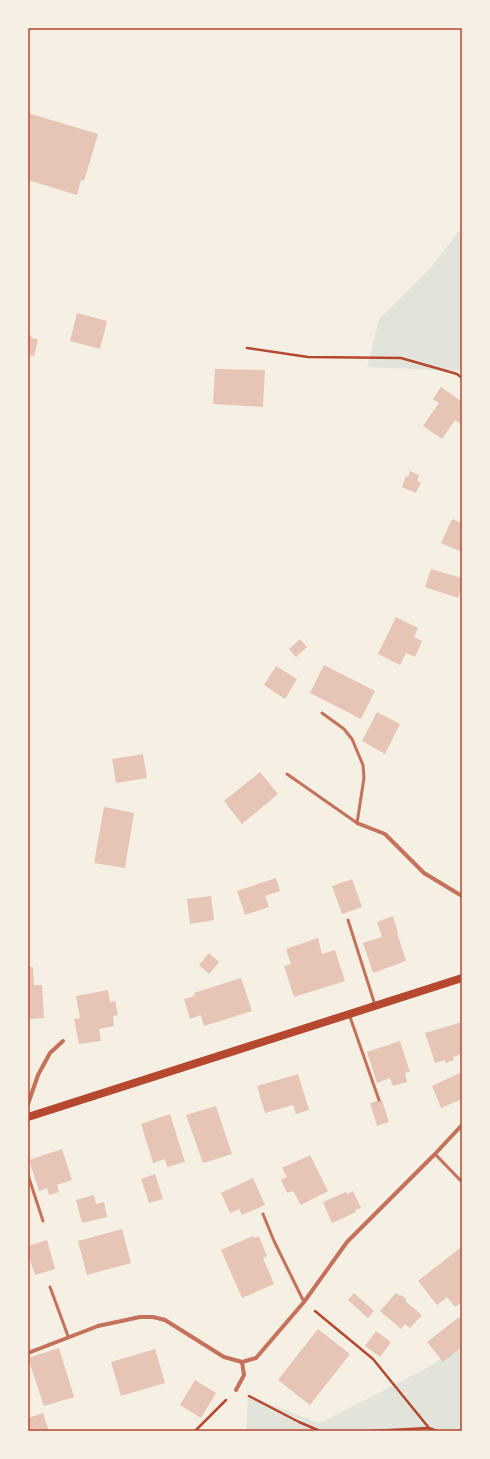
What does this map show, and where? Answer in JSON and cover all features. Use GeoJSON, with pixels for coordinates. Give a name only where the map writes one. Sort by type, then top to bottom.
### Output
{"type":"FeatureCollection","features":[{"type":"Feature","properties":{"kind":"main road"},"geometry":{"type":"LineString","coordinates":[[28,1117],[462,978]]}},
{"type":"Feature","properties":{"kind":"street"},"geometry":{"type":"LineString","coordinates":[[357,823],[385,834],[424,873],[462,896]]}},
{"type":"Feature","properties":{"kind":"street"},"geometry":{"type":"LineString","coordinates":[[28,1104],[38,1075],[50,1053],[63,1041]]}},
{"type":"Feature","properties":{"kind":"street"},"geometry":{"type":"LineString","coordinates":[[28,1353],[68,1336],[98,1326],[140,1317],[153,1317],[165,1320],[224,1357],[242,1362],[256,1358],[304,1302],[347,1242],[462,1125]]}},
{"type":"Feature","properties":{"kind":"street"},"geometry":{"type":"LineString","coordinates":[[236,1390],[244,1375],[242,1362]]}},
{"type":"Feature","properties":{"kind":"lane"},"geometry":{"type":"LineString","coordinates":[[287,774],[357,823],[364,778],[363,765],[352,739],[344,730],[322,713]]}},
{"type":"Feature","properties":{"kind":"lane"},"geometry":{"type":"LineString","coordinates":[[348,920],[375,1006]]}},
{"type":"Feature","properties":{"kind":"lane"},"geometry":{"type":"LineString","coordinates":[[349,1014],[379,1100]]}},
{"type":"Feature","properties":{"kind":"lane"},"geometry":{"type":"LineString","coordinates":[[435,1154],[462,1182]]}},
{"type":"Feature","properties":{"kind":"lane"},"geometry":{"type":"LineString","coordinates":[[28,1175],[43,1221]]}},
{"type":"Feature","properties":{"kind":"lane"},"geometry":{"type":"LineString","coordinates":[[263,1214],[274,1241],[304,1302]]}},
{"type":"Feature","properties":{"kind":"lane"},"geometry":{"type":"LineString","coordinates":[[50,1287],[68,1336]]}},
{"type":"Feature","properties":{"kind":"path"},"geometry":{"type":"LineString","coordinates":[[247,348],[308,357],[401,358],[457,374],[462,378]]}},
{"type":"Feature","properties":{"kind":"path"},"geometry":{"type":"LineString","coordinates":[[304,1302],[373,1359],[429,1428]]}},
{"type":"Feature","properties":{"kind":"path"},"geometry":{"type":"LineString","coordinates":[[195,1431],[236,1390],[320,1431]]}},
{"type":"Feature","properties":{"kind":"path"},"geometry":{"type":"LineString","coordinates":[[371,1431],[429,1428],[436,1431]]}},
{"type":"Feature","properties":{"kind":"shaded area"},"geometry":{"type":"Polygon","coordinates":[[[462,227],[462,371],[367,367],[379,319],[432,266],[462,227]]]}},
{"type":"Feature","properties":{"kind":"shaded area"},"geometry":{"type":"Polygon","coordinates":[[[462,1343],[462,1431],[246,1431],[248,1396],[320,1423],[429,1367],[462,1343]]]}},
{"type":"Feature","properties":{"kind":"building"},"geometry":{"type":"Polygon","coordinates":[[[28,113],[98,134],[84,181],[81,180],[77,195],[28,180],[28,113]]]}},
{"type":"Feature","properties":{"kind":"building"},"geometry":{"type":"Polygon","coordinates":[[[77,313],[107,321],[100,349],[70,341],[77,313]]]}},
{"type":"Feature","properties":{"kind":"building"},"geometry":{"type":"Polygon","coordinates":[[[28,335],[32,336],[31,338],[38,339],[34,356],[28,355],[28,335]]]}},
{"type":"Feature","properties":{"kind":"building"},"geometry":{"type":"Polygon","coordinates":[[[215,369],[265,370],[263,407],[213,404],[215,369]]]}},
{"type":"Feature","properties":{"kind":"building"},"geometry":{"type":"Polygon","coordinates":[[[441,387],[462,402],[462,425],[455,420],[442,439],[423,426],[439,403],[433,399],[441,387]]]}},
{"type":"Feature","properties":{"kind":"building"},"geometry":{"type":"Polygon","coordinates":[[[410,471],[419,475],[417,481],[421,482],[416,493],[402,487],[406,476],[408,477],[410,471]]]}},
{"type":"Feature","properties":{"kind":"building"},"geometry":{"type":"Polygon","coordinates":[[[452,519],[462,523],[462,552],[441,543],[452,519]]]}},
{"type":"Feature","properties":{"kind":"building"},"geometry":{"type":"Polygon","coordinates":[[[431,569],[462,578],[462,586],[458,598],[425,587],[431,569]]]}},
{"type":"Feature","properties":{"kind":"building"},"geometry":{"type":"Polygon","coordinates":[[[396,617],[418,628],[414,637],[422,641],[415,657],[406,653],[400,665],[378,654],[396,617]]]}},
{"type":"Feature","properties":{"kind":"building"},"geometry":{"type":"Polygon","coordinates":[[[300,639],[307,647],[296,657],[289,649],[300,639]]]}},
{"type":"Feature","properties":{"kind":"building"},"geometry":{"type":"Polygon","coordinates":[[[324,665],[375,691],[361,719],[310,693],[324,665]]]}},
{"type":"Feature","properties":{"kind":"building"},"geometry":{"type":"Polygon","coordinates":[[[276,666],[297,679],[285,699],[264,685],[276,666]]]}},
{"type":"Feature","properties":{"kind":"building"},"geometry":{"type":"Polygon","coordinates":[[[377,712],[400,724],[385,754],[362,741],[377,712]]]}},
{"type":"Feature","properties":{"kind":"building"},"geometry":{"type":"Polygon","coordinates":[[[143,754],[147,778],[116,783],[112,759],[143,754]]]}},
{"type":"Feature","properties":{"kind":"building"},"geometry":{"type":"Polygon","coordinates":[[[260,772],[278,794],[242,824],[224,801],[260,772]]]}},
{"type":"Feature","properties":{"kind":"building"},"geometry":{"type":"Polygon","coordinates":[[[104,807],[134,813],[125,868],[94,863],[104,807]]]}},
{"type":"Feature","properties":{"kind":"building"},"geometry":{"type":"Polygon","coordinates":[[[276,878],[280,891],[265,896],[269,907],[245,915],[237,891],[276,878]]]}},
{"type":"Feature","properties":{"kind":"building"},"geometry":{"type":"Polygon","coordinates":[[[352,879],[362,907],[342,914],[332,886],[352,879]]]}},
{"type":"Feature","properties":{"kind":"building"},"geometry":{"type":"Polygon","coordinates":[[[211,896],[214,920],[190,924],[187,899],[211,896]]]}},
{"type":"Feature","properties":{"kind":"building"},"geometry":{"type":"Polygon","coordinates":[[[393,916],[406,961],[373,973],[363,943],[382,937],[377,922],[393,916]]]}},
{"type":"Feature","properties":{"kind":"building"},"geometry":{"type":"Polygon","coordinates":[[[318,938],[322,954],[335,950],[345,981],[294,997],[284,966],[291,964],[286,949],[318,938]]]}},
{"type":"Feature","properties":{"kind":"building"},"geometry":{"type":"Polygon","coordinates":[[[209,953],[219,962],[209,974],[199,965],[209,953]]]}},
{"type":"Feature","properties":{"kind":"building"},"geometry":{"type":"Polygon","coordinates":[[[28,967],[33,967],[34,985],[42,985],[44,1018],[28,1019],[28,967]]]}},
{"type":"Feature","properties":{"kind":"building"},"geometry":{"type":"Polygon","coordinates":[[[241,978],[252,1011],[204,1026],[201,1015],[190,1019],[184,999],[195,996],[194,993],[241,978]]]}},
{"type":"Feature","properties":{"kind":"building"},"geometry":{"type":"Polygon","coordinates":[[[108,990],[110,1002],[115,1001],[118,1015],[113,1016],[114,1026],[99,1029],[101,1041],[79,1044],[74,1019],[80,1018],[76,996],[108,990]]]}},
{"type":"Feature","properties":{"kind":"building"},"geometry":{"type":"Polygon","coordinates":[[[462,1022],[462,1054],[453,1057],[454,1060],[446,1063],[445,1060],[435,1063],[425,1033],[462,1022]]]}},
{"type":"Feature","properties":{"kind":"building"},"geometry":{"type":"Polygon","coordinates":[[[400,1041],[410,1072],[405,1073],[407,1082],[393,1086],[390,1078],[377,1083],[367,1052],[400,1041]]]}},
{"type":"Feature","properties":{"kind":"building"},"geometry":{"type":"Polygon","coordinates":[[[460,1073],[462,1078],[462,1099],[441,1108],[432,1086],[460,1073]]]}},
{"type":"Feature","properties":{"kind":"building"},"geometry":{"type":"Polygon","coordinates":[[[298,1074],[309,1110],[296,1114],[293,1105],[265,1113],[257,1086],[298,1074]]]}},
{"type":"Feature","properties":{"kind":"building"},"geometry":{"type":"Polygon","coordinates":[[[382,1100],[389,1122],[377,1126],[370,1103],[382,1100]]]}},
{"type":"Feature","properties":{"kind":"building"},"geometry":{"type":"Polygon","coordinates":[[[216,1106],[232,1154],[203,1163],[186,1115],[216,1106]]]}},
{"type":"Feature","properties":{"kind":"building"},"geometry":{"type":"Polygon","coordinates":[[[170,1114],[185,1162],[167,1167],[165,1159],[153,1163],[141,1124],[170,1114]]]}},
{"type":"Feature","properties":{"kind":"building"},"geometry":{"type":"Polygon","coordinates":[[[62,1149],[72,1180],[57,1185],[59,1192],[49,1195],[47,1188],[39,1191],[29,1160],[62,1149]]]}},
{"type":"Feature","properties":{"kind":"building"},"geometry":{"type":"Polygon","coordinates":[[[310,1155],[328,1191],[301,1205],[293,1191],[287,1193],[281,1180],[287,1177],[282,1168],[310,1155]]]}},
{"type":"Feature","properties":{"kind":"building"},"geometry":{"type":"Polygon","coordinates":[[[155,1174],[163,1199],[149,1203],[141,1179],[155,1174]]]}},
{"type":"Feature","properties":{"kind":"building"},"geometry":{"type":"Polygon","coordinates":[[[253,1178],[265,1205],[242,1215],[239,1209],[230,1213],[221,1193],[253,1178]]]}},
{"type":"Feature","properties":{"kind":"building"},"geometry":{"type":"Polygon","coordinates":[[[353,1191],[361,1208],[355,1210],[356,1212],[332,1223],[323,1202],[346,1192],[348,1194],[353,1191]]]}},
{"type":"Feature","properties":{"kind":"building"},"geometry":{"type":"Polygon","coordinates":[[[94,1195],[96,1204],[104,1202],[107,1217],[82,1223],[76,1200],[94,1195]]]}},
{"type":"Feature","properties":{"kind":"building"},"geometry":{"type":"Polygon","coordinates":[[[122,1229],[131,1263],[87,1275],[78,1241],[122,1229]]]}},
{"type":"Feature","properties":{"kind":"building"},"geometry":{"type":"Polygon","coordinates":[[[253,1236],[254,1238],[259,1236],[267,1256],[263,1258],[274,1284],[242,1298],[221,1250],[253,1236]]]}},
{"type":"Feature","properties":{"kind":"building"},"geometry":{"type":"Polygon","coordinates":[[[47,1240],[55,1269],[35,1275],[28,1253],[28,1246],[47,1240]]]}},
{"type":"Feature","properties":{"kind":"building"},"geometry":{"type":"Polygon","coordinates":[[[460,1248],[462,1251],[462,1302],[455,1307],[447,1297],[437,1305],[418,1281],[460,1248]]]}},
{"type":"Feature","properties":{"kind":"building"},"geometry":{"type":"Polygon","coordinates":[[[354,1293],[374,1311],[368,1318],[348,1300],[354,1293]]]}},
{"type":"Feature","properties":{"kind":"building"},"geometry":{"type":"Polygon","coordinates":[[[396,1293],[407,1300],[405,1301],[422,1315],[410,1328],[405,1324],[401,1329],[380,1311],[396,1293]]]}},
{"type":"Feature","properties":{"kind":"building"},"geometry":{"type":"Polygon","coordinates":[[[459,1317],[462,1321],[462,1347],[443,1362],[427,1342],[459,1317]]]}},
{"type":"Feature","properties":{"kind":"building"},"geometry":{"type":"Polygon","coordinates":[[[318,1329],[350,1354],[310,1405],[278,1380],[318,1329]]]}},
{"type":"Feature","properties":{"kind":"building"},"geometry":{"type":"Polygon","coordinates":[[[376,1331],[391,1342],[380,1357],[365,1346],[376,1331]]]}},
{"type":"Feature","properties":{"kind":"building"},"geometry":{"type":"Polygon","coordinates":[[[59,1348],[74,1397],[44,1406],[28,1358],[59,1348]]]}},
{"type":"Feature","properties":{"kind":"building"},"geometry":{"type":"Polygon","coordinates":[[[155,1349],[165,1383],[121,1396],[111,1362],[155,1349]]]}},
{"type":"Feature","properties":{"kind":"building"},"geometry":{"type":"Polygon","coordinates":[[[195,1380],[216,1393],[201,1418],[180,1405],[195,1380]]]}},
{"type":"Feature","properties":{"kind":"building"},"geometry":{"type":"Polygon","coordinates":[[[43,1413],[49,1431],[28,1431],[28,1418],[43,1413]]]}}]}
